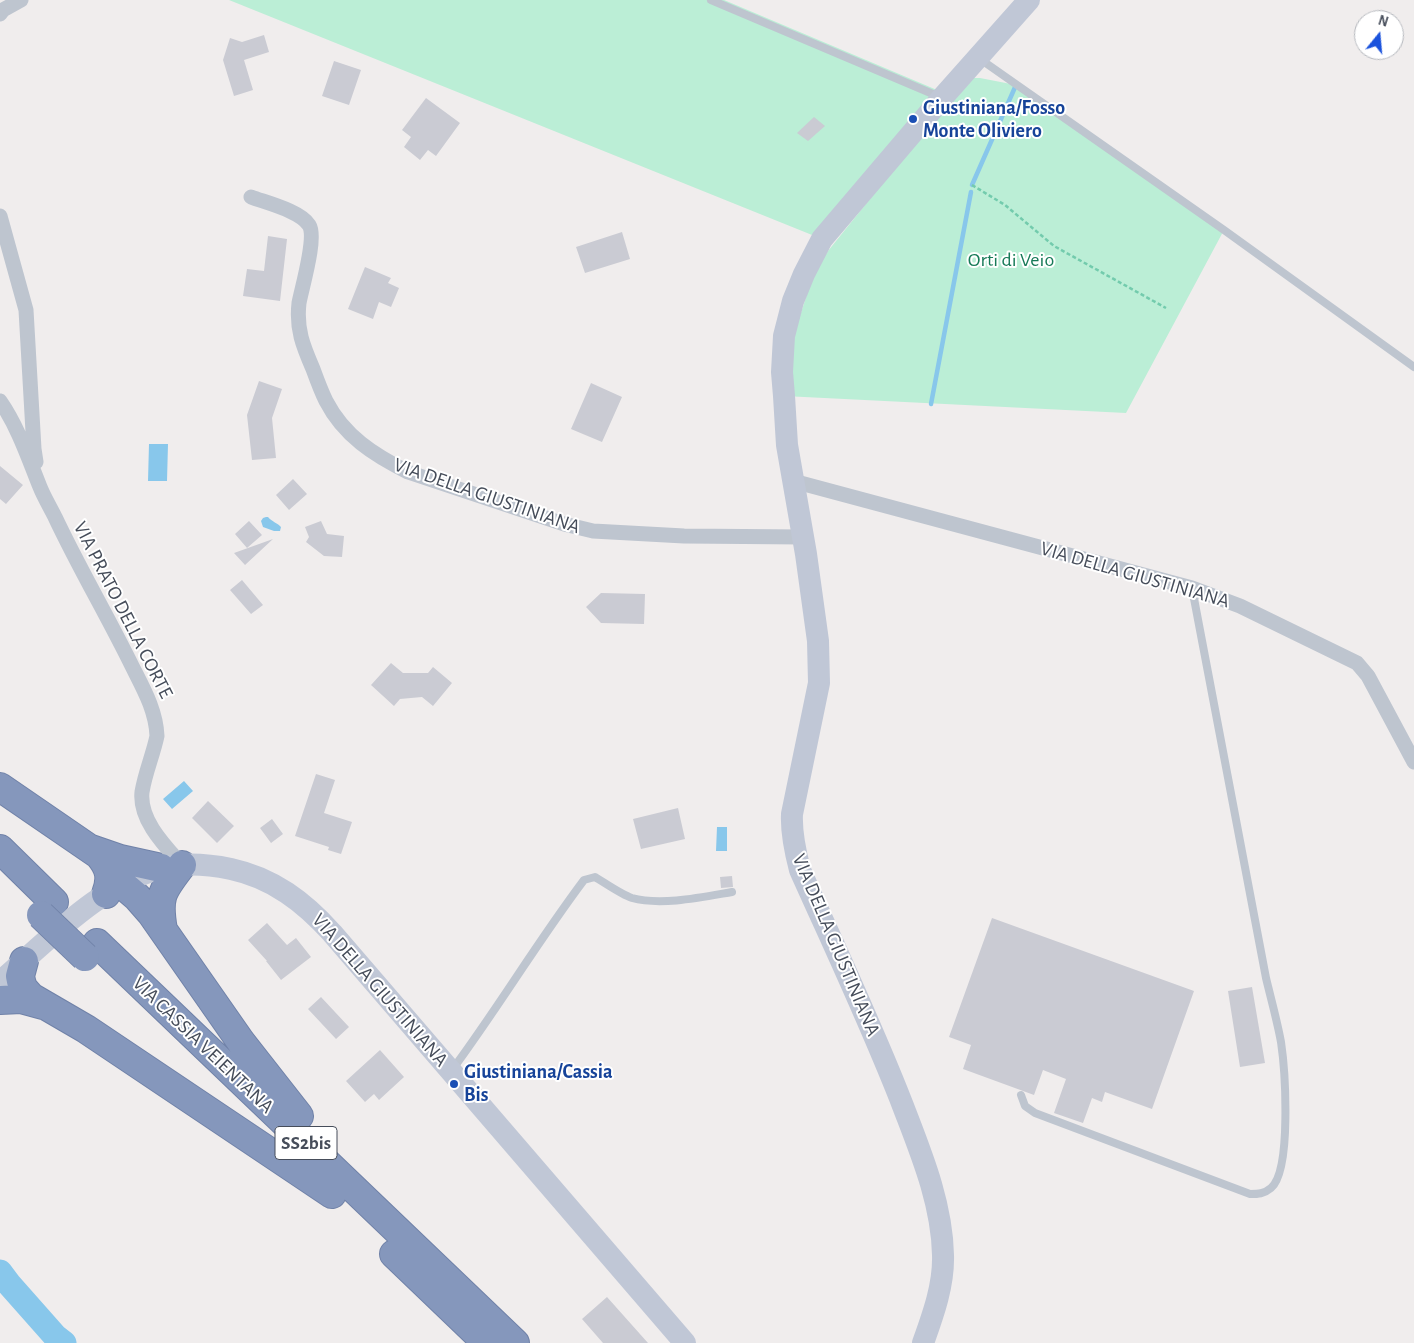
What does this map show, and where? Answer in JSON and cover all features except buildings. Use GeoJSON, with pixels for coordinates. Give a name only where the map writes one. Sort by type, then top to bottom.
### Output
{"type":"FeatureCollection","features":[{"type":"Feature","properties":{"kind":"highway"},"geometry":{"type":"LineString","coordinates":[[0,787],[91,849],[109,869],[110,881],[114,889],[146,907],[256,1063],[328,1152],[345,1193]]}},
{"type":"Feature","properties":{"kind":"highway","name":"VIA CASSIA VEIENTANA"},"geometry":{"type":"LineString","coordinates":[[0,849],[48,908],[91,950],[345,1193],[515,1343]]}},
{"type":"Feature","properties":{"kind":"highway"},"geometry":{"type":"LineString","coordinates":[[91,849],[120,859],[171,866],[161,899],[160,909],[164,930]]}},
{"type":"Feature","properties":{"kind":"highway","name":"VIA CASSIA VEIENTANA"},"geometry":{"type":"LineString","coordinates":[[0,874],[48,908]]}},
{"type":"Feature","properties":{"kind":"highway"},"geometry":{"type":"LineString","coordinates":[[12,961],[27,993],[44,1005],[86,1028],[345,1193]]}},
{"type":"Feature","properties":{"kind":"highway"},"geometry":{"type":"LineString","coordinates":[[0,1000],[21,999],[44,1005]]}},
{"type":"Feature","properties":{"kind":"highway","name":"VIA CASSIA VEIENTANA"},"geometry":{"type":"LineString","coordinates":[[345,1193],[487,1343]]}},
{"type":"Feature","properties":{"kind":"street"},"geometry":{"type":"LineString","coordinates":[[0,14],[3,10],[20,0]]}},
{"type":"Feature","properties":{"kind":"street","name":"VIA DELLA GIUSTINIANA"},"geometry":{"type":"LineString","coordinates":[[924,1343],[937,1300],[943,1268],[942,1230],[936,1202],[919,1148],[885,1058],[800,870],[793,843],[792,814],[819,683],[818,641],[803,536],[787,445],[783,381],[784,336],[793,301],[822,239],[942,98],[1029,0]]}},
{"type":"Feature","properties":{"kind":"street","name":"VIA DELLA GIUSTINIANA"},"geometry":{"type":"LineString","coordinates":[[251,197],[296,214],[310,226],[312,239],[299,304],[298,324],[303,346],[326,400],[336,418],[368,449],[384,460],[408,472],[564,524],[593,531],[684,536],[803,536]]}},
{"type":"Feature","properties":{"kind":"street"},"geometry":{"type":"LineString","coordinates":[[0,216],[26,310],[34,449],[40,488]]}},
{"type":"Feature","properties":{"kind":"street","name":"VIA PRATO DELLA CORTE"},"geometry":{"type":"LineString","coordinates":[[0,401],[22,442],[40,488],[74,558],[121,643],[152,709],[157,736],[142,791],[142,804],[148,822],[169,851],[171,866]]}},
{"type":"Feature","properties":{"kind":"street","name":"VIA DELLA GIUSTINIANA"},"geometry":{"type":"LineString","coordinates":[[793,480],[1192,588],[1240,606],[1357,663],[1368,676],[1414,762]]}},
{"type":"Feature","properties":{"kind":"street","name":"VIA DELLA GIUSTINIANA"},"geometry":{"type":"LineString","coordinates":[[0,982],[12,961],[52,935],[114,889],[171,866],[210,865],[250,874],[281,889],[302,903],[332,933],[685,1343]]}},
{"type":"Feature","properties":{"kind":"lane"},"geometry":{"type":"LineString","coordinates":[[712,0],[942,98]]}},
{"type":"Feature","properties":{"kind":"lane"},"geometry":{"type":"LineString","coordinates":[[979,58],[1224,230],[1414,367]]}},
{"type":"Feature","properties":{"kind":"lane"},"geometry":{"type":"LineString","coordinates":[[1021,1095],[1025,1106],[1035,1113],[1250,1194],[1263,1194],[1278,1181],[1284,1152],[1286,1096],[1281,1042],[1266,978],[1192,588]]}},
{"type":"Feature","properties":{"kind":"lane"},"geometry":{"type":"LineString","coordinates":[[451,1071],[476,1037],[558,914],[584,880],[595,877],[632,898],[660,902],[732,892]]}},
{"type":"Feature","properties":{"kind":"path"},"geometry":{"type":"LineString","coordinates":[[972,185],[1005,205],[1054,246],[1166,308]]}},
{"type":"Feature","properties":{"kind":"green space"},"geometry":{"type":"Polygon","coordinates":[[[229,0],[724,0],[937,90],[822,239],[229,0]]]}},
{"type":"Feature","properties":{"kind":"green space","name":"Orti di Veio"},"geometry":{"type":"Polygon","coordinates":[[[970,78],[980,78],[1016,85],[1224,230],[1126,413],[784,396],[788,352],[814,273],[828,251],[970,78]]]}},
{"type":"Feature","properties":{"kind":"water"},"geometry":{"type":"Polygon","coordinates":[[[149,444],[168,444],[167,481],[148,481],[149,444]]]}},
{"type":"Feature","properties":{"kind":"water"},"geometry":{"type":"Polygon","coordinates":[[[266,517],[281,527],[280,531],[263,527],[261,521],[266,517]]]}},
{"type":"Feature","properties":{"kind":"water"},"geometry":{"type":"Polygon","coordinates":[[[184,781],[193,791],[172,809],[163,799],[184,781]]]}},
{"type":"Feature","properties":{"kind":"water"},"geometry":{"type":"Polygon","coordinates":[[[717,827],[727,827],[727,851],[716,851],[717,827]]]}},
{"type":"Feature","properties":{"kind":"waterway"},"geometry":{"type":"LineString","coordinates":[[972,185],[1016,85]]}},
{"type":"Feature","properties":{"kind":"waterway"},"geometry":{"type":"LineString","coordinates":[[931,404],[971,192]]}},
{"type":"Feature","properties":{"kind":"waterway"},"geometry":{"type":"LineString","coordinates":[[0,1272],[55,1336],[64,1343]]}},
{"type":"Feature","properties":{"kind":"place","name":"Giustiniana/Fosso Monte Oliviero"},"geometry":{"type":"Point","coordinates":[913,119]}},
{"type":"Feature","properties":{"kind":"place","name":"Giustiniana/Cassia Bis"},"geometry":{"type":"Point","coordinates":[454,1084]}}]}
